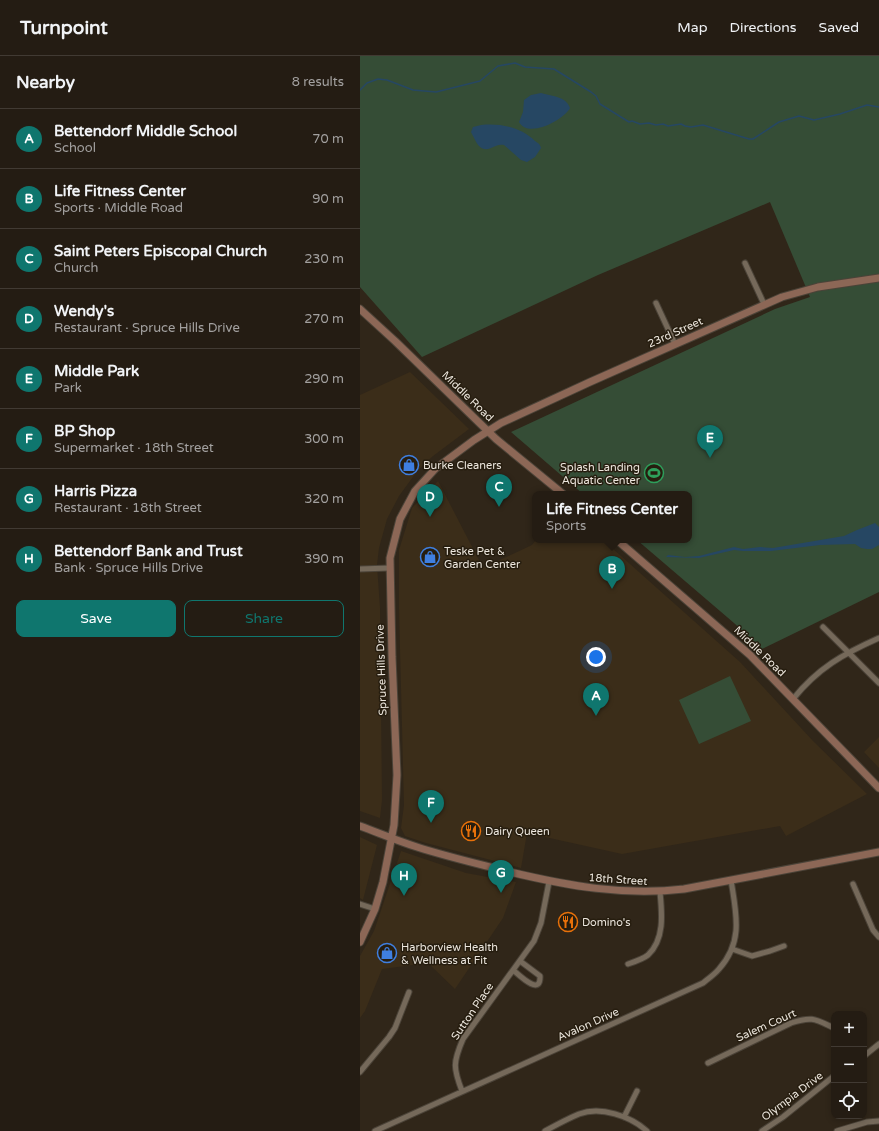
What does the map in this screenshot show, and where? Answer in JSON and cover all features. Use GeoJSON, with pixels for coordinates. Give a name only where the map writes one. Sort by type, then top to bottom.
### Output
{"type":"FeatureCollection","features":[{"type":"Feature","properties":{"kind":"main road","name":"23rd Street"},"geometry":{"type":"LineString","coordinates":[[488,431],[501,423],[764,304],[812,288],[879,278]]}},
{"type":"Feature","properties":{"kind":"main road","name":"Middle Road"},"geometry":{"type":"LineString","coordinates":[[360,310],[395,341],[496,439],[559,491]]}},
{"type":"Feature","properties":{"kind":"main road","name":"Spruce Hills Drive"},"geometry":{"type":"LineString","coordinates":[[360,942],[375,909],[383,882],[393,838],[396,810],[397,775],[393,710],[390,568],[391,551],[400,519],[416,491],[435,469],[488,431]]}},
{"type":"Feature","properties":{"kind":"main road","name":"Middle Road"},"geometry":{"type":"LineString","coordinates":[[620,543],[731,639],[793,699],[879,788]]}},
{"type":"Feature","properties":{"kind":"main road","name":"18th Street"},"geometry":{"type":"LineString","coordinates":[[360,826],[417,847],[464,861],[549,882],[617,892],[660,892],[684,889],[879,852]]}},
{"type":"Feature","properties":{"kind":"street"},"geometry":{"type":"LineString","coordinates":[[745,263],[764,304]]}},
{"type":"Feature","properties":{"kind":"street"},"geometry":{"type":"LineString","coordinates":[[656,302],[675,344]]}},
{"type":"Feature","properties":{"kind":"street"},"geometry":{"type":"LineString","coordinates":[[360,569],[390,568]]}},
{"type":"Feature","properties":{"kind":"street"},"geometry":{"type":"LineString","coordinates":[[823,627],[879,683]]}},
{"type":"Feature","properties":{"kind":"street"},"geometry":{"type":"LineString","coordinates":[[793,699],[826,667],[849,652],[879,638]]}},
{"type":"Feature","properties":{"kind":"street","name":"Avalon Drive"},"geometry":{"type":"LineString","coordinates":[[375,1131],[703,984],[720,969],[736,941],[737,924],[731,880]]}},
{"type":"Feature","properties":{"kind":"street","name":"Sutton Place"},"geometry":{"type":"LineString","coordinates":[[462,1091],[456,1076],[455,1056],[463,1039],[534,941],[541,922],[549,882]]}},
{"type":"Feature","properties":{"kind":"street"},"geometry":{"type":"LineString","coordinates":[[853,884],[873,930],[879,938]]}},
{"type":"Feature","properties":{"kind":"street"},"geometry":{"type":"LineString","coordinates":[[628,964],[647,956],[654,948],[660,933],[662,918],[660,892]]}},
{"type":"Feature","properties":{"kind":"street"},"geometry":{"type":"LineString","coordinates":[[360,904],[375,909]]}},
{"type":"Feature","properties":{"kind":"street"},"geometry":{"type":"LineString","coordinates":[[732,949],[752,956],[784,946]]}},
{"type":"Feature","properties":{"kind":"street"},"geometry":{"type":"LineString","coordinates":[[513,970],[530,984],[537,984],[540,980],[540,976],[520,960]]}},
{"type":"Feature","properties":{"kind":"street"},"geometry":{"type":"LineString","coordinates":[[360,1072],[395,1028],[409,992]]}},
{"type":"Feature","properties":{"kind":"street","name":"Salem Court"},"geometry":{"type":"LineString","coordinates":[[708,1063],[805,1018],[814,1019],[831,1027]]}},
{"type":"Feature","properties":{"kind":"street"},"geometry":{"type":"LineString","coordinates":[[867,1054],[879,1044]]}},
{"type":"Feature","properties":{"kind":"street","name":"Olympia Drive"},"geometry":{"type":"LineString","coordinates":[[762,1131],[783,1117],[831,1078]]}},
{"type":"Feature","properties":{"kind":"street"},"geometry":{"type":"LineString","coordinates":[[624,1117],[637,1092]]}},
{"type":"Feature","properties":{"kind":"street"},"geometry":{"type":"LineString","coordinates":[[545,1131],[580,1114],[594,1112],[624,1117],[640,1125],[647,1131]]}},
{"type":"Feature","properties":{"kind":"street"},"geometry":{"type":"LineString","coordinates":[[837,1131],[867,1122],[879,1121]]}},
{"type":"Feature","properties":{"kind":"shaded area"},"geometry":{"type":"Polygon","coordinates":[[[410,372],[469,429],[433,456],[418,470],[399,496],[387,519],[379,548],[377,565],[380,608],[382,800],[380,818],[360,811],[360,395],[410,372]]]}},
{"type":"Feature","properties":{"kind":"shaded area"},"geometry":{"type":"Polygon","coordinates":[[[438,481],[483,568],[534,543],[606,543],[740,662],[813,741],[867,794],[786,836],[780,826],[622,854],[527,833],[521,868],[405,836],[401,828],[404,805],[399,550],[412,508],[438,481]]]}},
{"type":"Feature","properties":{"kind":"shaded area"},"geometry":{"type":"Polygon","coordinates":[[[879,737],[879,768],[864,752],[879,737]]]}},
{"type":"Feature","properties":{"kind":"shaded area"},"geometry":{"type":"Polygon","coordinates":[[[360,837],[377,845],[363,900],[360,898],[360,837]]]}},
{"type":"Feature","properties":{"kind":"shaded area"},"geometry":{"type":"Polygon","coordinates":[[[401,851],[466,873],[516,882],[503,918],[455,989],[428,963],[382,969],[365,1011],[360,1018],[360,956],[374,931],[401,851]]]}},
{"type":"Feature","properties":{"kind":"green space"},"geometry":{"type":"Polygon","coordinates":[[[360,56],[879,56],[879,592],[762,649],[641,543],[692,543],[692,491],[580,491],[511,432],[775,309],[810,297],[770,202],[598,275],[422,357],[360,287],[360,56]]]}},
{"type":"Feature","properties":{"kind":"green space"},"geometry":{"type":"Polygon","coordinates":[[[730,676],[751,721],[699,744],[679,700],[730,676]]]}},
{"type":"Feature","properties":{"kind":"water"},"geometry":{"type":"Polygon","coordinates":[[[541,93],[562,99],[570,108],[561,118],[546,126],[530,129],[524,127],[519,122],[523,112],[524,100],[531,95],[541,93]]]}},
{"type":"Feature","properties":{"kind":"water"},"geometry":{"type":"Polygon","coordinates":[[[481,125],[503,125],[517,129],[529,136],[539,144],[541,148],[535,157],[527,162],[521,160],[504,145],[487,149],[481,148],[471,132],[473,127],[481,125]]]}},
{"type":"Feature","properties":{"kind":"water"},"geometry":{"type":"Polygon","coordinates":[[[875,523],[879,527],[879,545],[872,549],[861,548],[855,544],[820,545],[771,551],[734,550],[699,558],[666,557],[668,555],[685,557],[699,556],[734,547],[743,549],[760,547],[773,548],[844,536],[875,523]]]}},
{"type":"Feature","properties":{"kind":"waterway"},"geometry":{"type":"LineString","coordinates":[[360,90],[367,83],[378,79],[387,80],[413,90],[436,92],[480,81],[498,66],[515,63],[525,67],[554,69],[591,92],[596,96],[600,104],[629,122],[632,121],[640,124],[649,123],[656,125],[663,124],[668,126],[681,124],[691,127],[703,125],[749,139],[753,139],[779,122],[799,116],[814,120],[840,114],[867,105],[879,107]]}},
{"type":"Feature","properties":{"kind":"place","name":"Middle Park"},"geometry":{"type":"Point","coordinates":[710,458]}},
{"type":"Feature","properties":{"kind":"place","name":"Burke Cleaners"},"geometry":{"type":"Point","coordinates":[409,465]}},
{"type":"Feature","properties":{"kind":"place","name":"Splash Landing Aquatic Center"},"geometry":{"type":"Point","coordinates":[654,473]}},
{"type":"Feature","properties":{"kind":"place","name":"Saint Peters Episcopal Church"},"geometry":{"type":"Point","coordinates":[499,507]}},
{"type":"Feature","properties":{"kind":"place","name":"Wendy's"},"geometry":{"type":"Point","coordinates":[430,517]}},
{"type":"Feature","properties":{"kind":"place","name":"Teske Pet & Garden Center"},"geometry":{"type":"Point","coordinates":[430,557]}},
{"type":"Feature","properties":{"kind":"place","name":"Life Fitness Center"},"geometry":{"type":"Point","coordinates":[612,589]}},
{"type":"Feature","properties":{"kind":"place","name":"Bettendorf Middle School"},"geometry":{"type":"Point","coordinates":[596,716]}},
{"type":"Feature","properties":{"kind":"place","name":"BP Shop"},"geometry":{"type":"Point","coordinates":[431,823]}},
{"type":"Feature","properties":{"kind":"place","name":"Dairy Queen"},"geometry":{"type":"Point","coordinates":[471,831]}},
{"type":"Feature","properties":{"kind":"place","name":"Harris Pizza"},"geometry":{"type":"Point","coordinates":[501,893]}},
{"type":"Feature","properties":{"kind":"place","name":"Bettendorf Bank and Trust"},"geometry":{"type":"Point","coordinates":[404,896]}},
{"type":"Feature","properties":{"kind":"place","name":"Domino's"},"geometry":{"type":"Point","coordinates":[568,922]}},
{"type":"Feature","properties":{"kind":"place","name":"Harborview Health & Wellness at Fit"},"geometry":{"type":"Point","coordinates":[387,953]}}]}
